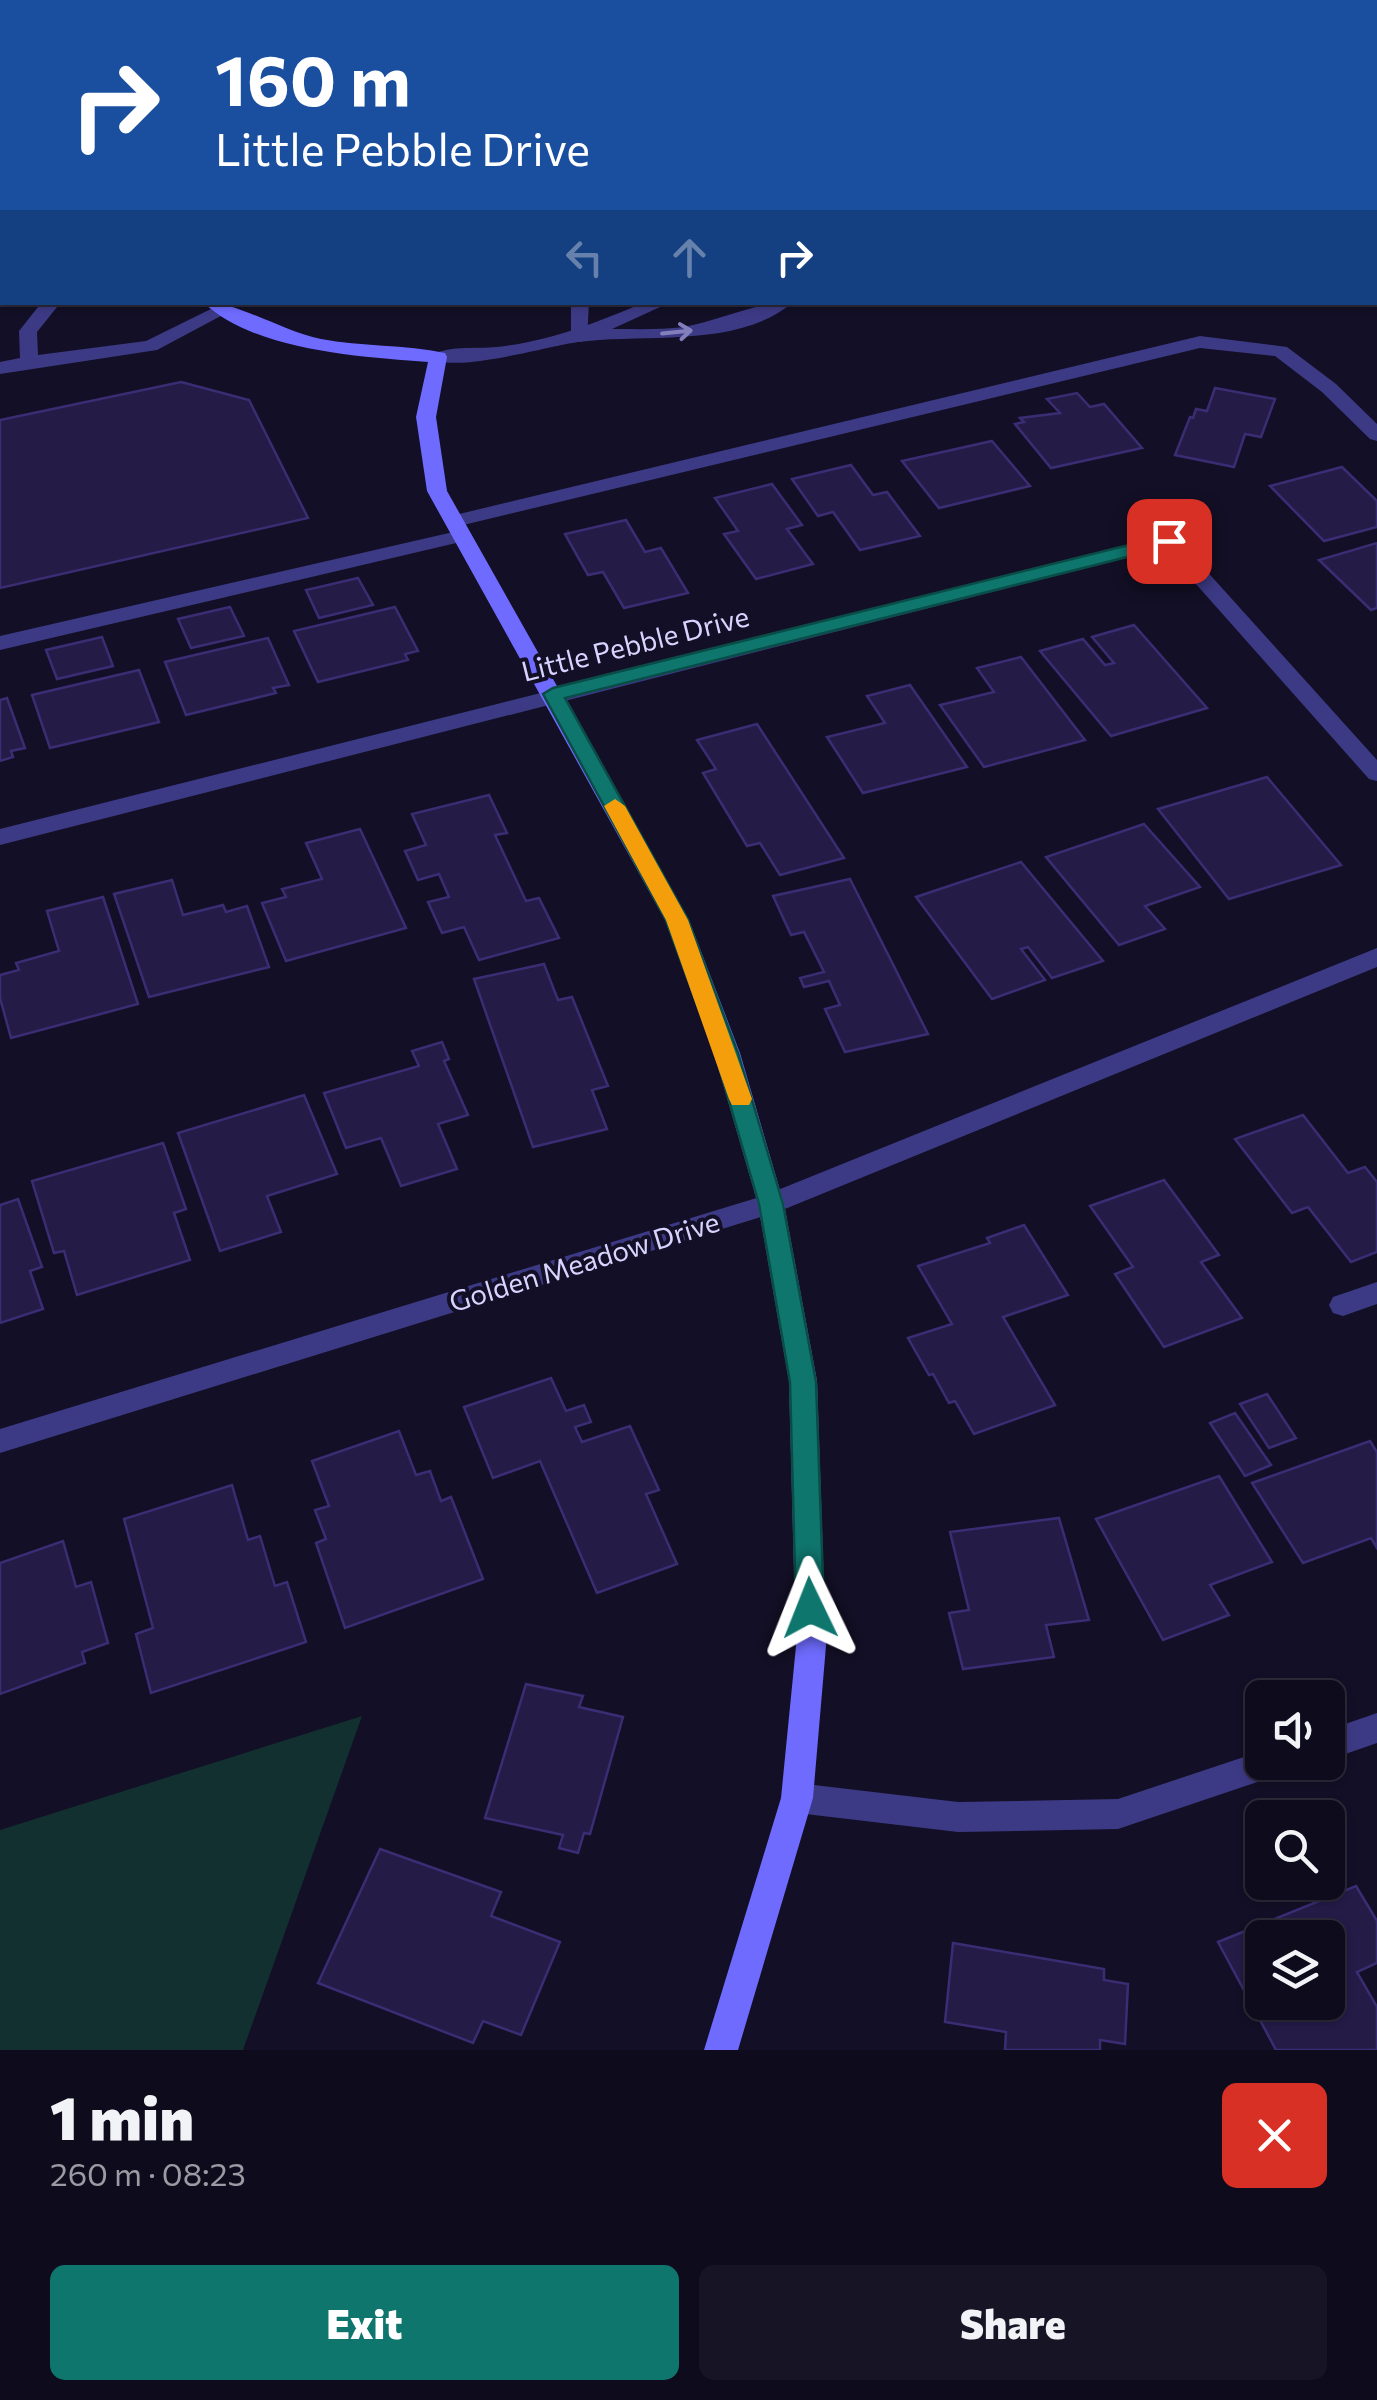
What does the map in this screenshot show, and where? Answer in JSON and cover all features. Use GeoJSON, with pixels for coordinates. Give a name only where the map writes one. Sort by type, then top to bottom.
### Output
{"type":"FeatureCollection","features":[{"type":"Feature","properties":{"kind":"street"},"geometry":{"type":"LineString","coordinates":[[28,362],[28,331],[50,305]]}},
{"type":"Feature","properties":{"kind":"street"},"geometry":{"type":"LineString","coordinates":[[580,305],[580,336]]}},
{"type":"Feature","properties":{"kind":"street"},"geometry":{"type":"LineString","coordinates":[[580,336],[655,305]]}},
{"type":"Feature","properties":{"kind":"street"},"geometry":{"type":"LineString","coordinates":[[0,368],[150,346],[217,306],[234,318],[299,339],[365,352],[438,357],[501,352],[580,336],[680,333],[746,319],[777,305]]}},
{"type":"Feature","properties":{"kind":"street"},"geometry":{"type":"LineString","coordinates":[[0,643],[1200,342],[1280,351],[1330,388],[1377,435]]}},
{"type":"Feature","properties":{"kind":"street"},"geometry":{"type":"LineString","coordinates":[[438,357],[426,417],[437,491],[677,920],[726,1053],[771,1204],[803,1382],[811,1646],[796,1798],[721,2050]]}},
{"type":"Feature","properties":{"kind":"street","name":"Little Pebble Drive"},"geometry":{"type":"LineString","coordinates":[[0,837],[1169,541],[1377,774]]}},
{"type":"Feature","properties":{"kind":"street","name":"Golden Meadow Drive"},"geometry":{"type":"LineString","coordinates":[[0,1441],[771,1204],[1377,957]]}},
{"type":"Feature","properties":{"kind":"street"},"geometry":{"type":"LineString","coordinates":[[1342,1306],[1377,1292]]}},
{"type":"Feature","properties":{"kind":"street"},"geometry":{"type":"LineString","coordinates":[[1345,1738],[1377,1728]]}},
{"type":"Feature","properties":{"kind":"street"},"geometry":{"type":"LineString","coordinates":[[796,1798],[958,1817],[1118,1814],[1245,1772]]}},
{"type":"Feature","properties":{"kind":"green space"},"geometry":{"type":"Polygon","coordinates":[[[362,1716],[243,2050],[0,2050],[0,1830],[362,1716]]]}},
{"type":"Feature","properties":{"kind":"building"},"geometry":{"type":"Polygon","coordinates":[[[181,382],[249,400],[308,518],[0,588],[0,420],[181,382]]]}},
{"type":"Feature","properties":{"kind":"building"},"geometry":{"type":"Polygon","coordinates":[[[1215,388],[1275,399],[1261,437],[1245,434],[1234,467],[1175,455],[1190,417],[1196,409],[1207,411],[1215,388]]]}},
{"type":"Feature","properties":{"kind":"building"},"geometry":{"type":"Polygon","coordinates":[[[1077,393],[1090,407],[1104,404],[1142,448],[1051,468],[1015,424],[1024,422],[1020,418],[1060,413],[1047,399],[1077,393]]]}},
{"type":"Feature","properties":{"kind":"building"},"geometry":{"type":"Polygon","coordinates":[[[992,441],[1030,486],[939,508],[902,461],[992,441]]]}},
{"type":"Feature","properties":{"kind":"building"},"geometry":{"type":"Polygon","coordinates":[[[851,465],[873,495],[887,492],[920,536],[860,550],[833,512],[818,516],[792,479],[851,465]]]}},
{"type":"Feature","properties":{"kind":"building"},"geometry":{"type":"Polygon","coordinates":[[[1342,467],[1377,501],[1377,527],[1324,541],[1270,486],[1342,467]]]}},
{"type":"Feature","properties":{"kind":"building"},"geometry":{"type":"Polygon","coordinates":[[[772,484],[802,525],[787,529],[813,564],[756,579],[724,534],[738,531],[715,498],[772,484]]]}},
{"type":"Feature","properties":{"kind":"building"},"geometry":{"type":"Polygon","coordinates":[[[626,520],[645,552],[661,548],[688,593],[624,608],[603,572],[588,575],[565,534],[626,520]]]}},
{"type":"Feature","properties":{"kind":"building"},"geometry":{"type":"Polygon","coordinates":[[[1377,543],[1377,608],[1371,610],[1319,560],[1377,543]]]}},
{"type":"Feature","properties":{"kind":"building"},"geometry":{"type":"Polygon","coordinates":[[[358,578],[373,605],[319,618],[306,590],[358,578]]]}},
{"type":"Feature","properties":{"kind":"building"},"geometry":{"type":"Polygon","coordinates":[[[230,607],[244,636],[191,648],[178,619],[230,607]]]}},
{"type":"Feature","properties":{"kind":"building"},"geometry":{"type":"Polygon","coordinates":[[[395,607],[418,651],[405,654],[408,660],[318,682],[294,631],[395,607]]]}},
{"type":"Feature","properties":{"kind":"building"},"geometry":{"type":"Polygon","coordinates":[[[1134,625],[1207,708],[1111,736],[1040,651],[1083,639],[1105,665],[1114,663],[1092,637],[1134,625]]]}},
{"type":"Feature","properties":{"kind":"building"},"geometry":{"type":"Polygon","coordinates":[[[102,637],[113,666],[57,679],[46,650],[102,637]]]}},
{"type":"Feature","properties":{"kind":"building"},"geometry":{"type":"Polygon","coordinates":[[[268,638],[289,685],[273,688],[276,693],[186,715],[165,662],[268,638]]]}},
{"type":"Feature","properties":{"kind":"building"},"geometry":{"type":"Polygon","coordinates":[[[1021,657],[1085,740],[984,767],[940,705],[994,692],[977,668],[1021,657]]]}},
{"type":"Feature","properties":{"kind":"building"},"geometry":{"type":"Polygon","coordinates":[[[139,670],[159,722],[50,748],[32,695],[139,670]]]}},
{"type":"Feature","properties":{"kind":"building"},"geometry":{"type":"Polygon","coordinates":[[[910,685],[967,767],[863,793],[827,737],[885,723],[867,696],[910,685]]]}},
{"type":"Feature","properties":{"kind":"building"},"geometry":{"type":"Polygon","coordinates":[[[7,698],[25,748],[11,751],[13,757],[0,761],[0,700],[7,698]]]}},
{"type":"Feature","properties":{"kind":"building"},"geometry":{"type":"Polygon","coordinates":[[[757,724],[844,858],[780,875],[760,843],[747,846],[703,773],[716,769],[697,740],[757,724]]]}},
{"type":"Feature","properties":{"kind":"building"},"geometry":{"type":"Polygon","coordinates":[[[1267,777],[1341,865],[1229,899],[1158,809],[1267,777]]]}},
{"type":"Feature","properties":{"kind":"building"},"geometry":{"type":"Polygon","coordinates":[[[489,795],[507,833],[495,835],[526,901],[539,898],[559,938],[479,960],[464,927],[442,933],[428,902],[449,897],[439,874],[418,880],[405,851],[426,845],[412,814],[489,795]]]}},
{"type":"Feature","properties":{"kind":"building"},"geometry":{"type":"Polygon","coordinates":[[[1144,824],[1200,887],[1145,906],[1165,929],[1119,945],[1046,857],[1144,824]]]}},
{"type":"Feature","properties":{"kind":"building"},"geometry":{"type":"Polygon","coordinates":[[[360,829],[406,928],[286,961],[262,903],[286,897],[282,889],[322,879],[306,843],[360,829]]]}},
{"type":"Feature","properties":{"kind":"building"},"geometry":{"type":"Polygon","coordinates":[[[1021,862],[1103,961],[1052,978],[1028,947],[1021,949],[1045,980],[992,999],[916,897],[1021,862]]]}},
{"type":"Feature","properties":{"kind":"building"},"geometry":{"type":"Polygon","coordinates":[[[850,879],[928,1034],[845,1052],[825,1009],[840,1005],[829,981],[804,987],[800,978],[824,972],[804,932],[791,935],[773,896],[850,879]]]}},
{"type":"Feature","properties":{"kind":"building"},"geometry":{"type":"Polygon","coordinates":[[[172,880],[183,915],[223,905],[226,912],[247,906],[269,967],[149,997],[114,894],[172,880]]]}},
{"type":"Feature","properties":{"kind":"building"},"geometry":{"type":"Polygon","coordinates":[[[103,897],[138,1004],[11,1038],[0,998],[0,975],[19,970],[16,963],[59,951],[47,911],[103,897]]]}},
{"type":"Feature","properties":{"kind":"building"},"geometry":{"type":"Polygon","coordinates":[[[544,964],[558,1000],[572,997],[608,1086],[592,1090],[607,1129],[533,1147],[474,979],[544,964]]]}},
{"type":"Feature","properties":{"kind":"building"},"geometry":{"type":"Polygon","coordinates":[[[442,1042],[449,1059],[444,1061],[468,1115],[438,1124],[457,1169],[401,1186],[381,1138],[346,1148],[324,1093],[419,1066],[412,1051],[442,1042]]]}},
{"type":"Feature","properties":{"kind":"building"},"geometry":{"type":"Polygon","coordinates":[[[304,1095],[337,1174],[267,1196],[281,1232],[220,1251],[178,1133],[304,1095]]]}},
{"type":"Feature","properties":{"kind":"building"},"geometry":{"type":"Polygon","coordinates":[[[1303,1115],[1348,1173],[1365,1167],[1377,1182],[1377,1252],[1351,1262],[1308,1207],[1292,1213],[1235,1139],[1303,1115]]]}},
{"type":"Feature","properties":{"kind":"building"},"geometry":{"type":"Polygon","coordinates":[[[163,1143],[186,1209],[174,1213],[190,1260],[77,1295],[64,1251],[54,1253],[32,1181],[163,1143]]]}},
{"type":"Feature","properties":{"kind":"building"},"geometry":{"type":"Polygon","coordinates":[[[1164,1180],[1219,1255],[1201,1262],[1242,1318],[1164,1347],[1115,1274],[1133,1267],[1090,1206],[1164,1180]]]}},
{"type":"Feature","properties":{"kind":"building"},"geometry":{"type":"Polygon","coordinates":[[[18,1199],[42,1267],[30,1271],[43,1309],[0,1323],[0,1205],[18,1199]]]}},
{"type":"Feature","properties":{"kind":"building"},"geometry":{"type":"Polygon","coordinates":[[[1024,1225],[1068,1295],[1003,1317],[1055,1405],[974,1434],[955,1401],[949,1403],[933,1374],[929,1375],[908,1338],[952,1324],[918,1266],[990,1243],[987,1238],[1024,1225]]]}},
{"type":"Feature","properties":{"kind":"building"},"geometry":{"type":"Polygon","coordinates":[[[551,1378],[566,1411],[584,1405],[591,1422],[575,1427],[582,1442],[630,1426],[659,1490],[646,1494],[677,1564],[597,1593],[540,1461],[493,1478],[464,1407],[551,1378]]]}},
{"type":"Feature","properties":{"kind":"building"},"geometry":{"type":"Polygon","coordinates":[[[1267,1394],[1296,1438],[1269,1448],[1240,1404],[1267,1394]]]}},
{"type":"Feature","properties":{"kind":"building"},"geometry":{"type":"Polygon","coordinates":[[[1235,1413],[1271,1465],[1245,1476],[1210,1423],[1235,1413]]]}},
{"type":"Feature","properties":{"kind":"building"},"geometry":{"type":"Polygon","coordinates":[[[399,1431],[416,1475],[430,1471],[441,1501],[451,1497],[483,1579],[345,1628],[316,1543],[326,1539],[315,1510],[329,1506],[312,1461],[399,1431]]]}},
{"type":"Feature","properties":{"kind":"building"},"geometry":{"type":"Polygon","coordinates":[[[1370,1441],[1377,1452],[1377,1548],[1371,1538],[1303,1563],[1252,1483],[1370,1441]]]}},
{"type":"Feature","properties":{"kind":"building"},"geometry":{"type":"Polygon","coordinates":[[[1219,1476],[1272,1562],[1210,1585],[1229,1615],[1163,1640],[1096,1519],[1219,1476]]]}},
{"type":"Feature","properties":{"kind":"building"},"geometry":{"type":"Polygon","coordinates":[[[232,1485],[248,1540],[260,1536],[275,1586],[287,1582],[306,1642],[151,1693],[136,1634],[153,1628],[124,1519],[232,1485]]]}},
{"type":"Feature","properties":{"kind":"building"},"geometry":{"type":"Polygon","coordinates":[[[1059,1518],[1089,1620],[1046,1625],[1054,1657],[963,1669],[949,1613],[969,1610],[950,1532],[1059,1518]]]}},
{"type":"Feature","properties":{"kind":"building"},"geometry":{"type":"Polygon","coordinates":[[[63,1541],[76,1587],[91,1582],[108,1643],[82,1652],[85,1663],[0,1694],[0,1563],[63,1541]]]}},
{"type":"Feature","properties":{"kind":"building"},"geometry":{"type":"Polygon","coordinates":[[[526,1684],[583,1696],[579,1707],[623,1717],[590,1834],[584,1833],[578,1853],[559,1848],[563,1835],[485,1818],[526,1684]]]}},
{"type":"Feature","properties":{"kind":"building"},"geometry":{"type":"Polygon","coordinates":[[[380,1849],[501,1892],[491,1916],[560,1942],[521,2035],[483,2021],[473,2043],[318,1983],[380,1849]]]}},
{"type":"Feature","properties":{"kind":"building"},"geometry":{"type":"Polygon","coordinates":[[[1356,1886],[1377,1921],[1377,1963],[1357,1972],[1377,2007],[1377,2050],[1276,2050],[1260,2020],[1345,2020],[1345,1920],[1272,1920],[1322,1900],[1345,1900],[1345,1890],[1356,1886]]]}},
{"type":"Feature","properties":{"kind":"building"},"geometry":{"type":"Polygon","coordinates":[[[1245,1931],[1245,1992],[1218,1942],[1245,1931]]]}},
{"type":"Feature","properties":{"kind":"building"},"geometry":{"type":"Polygon","coordinates":[[[953,1943],[1104,1969],[1104,1980],[1128,1984],[1125,2044],[1100,2040],[1100,2050],[1005,2050],[1006,2032],[945,2022],[953,1943]]]}},
{"type":"Feature","properties":{"kind":"slow traffic"},"geometry":{"type":"LineString","coordinates":[[615,806],[677,920],[740,1099]]}},
{"type":"Feature","properties":{"kind":"route"},"geometry":{"type":"LineString","coordinates":[[810,1608],[803,1382],[771,1204],[726,1053],[677,920],[553,694],[1169,541]]}}]}
